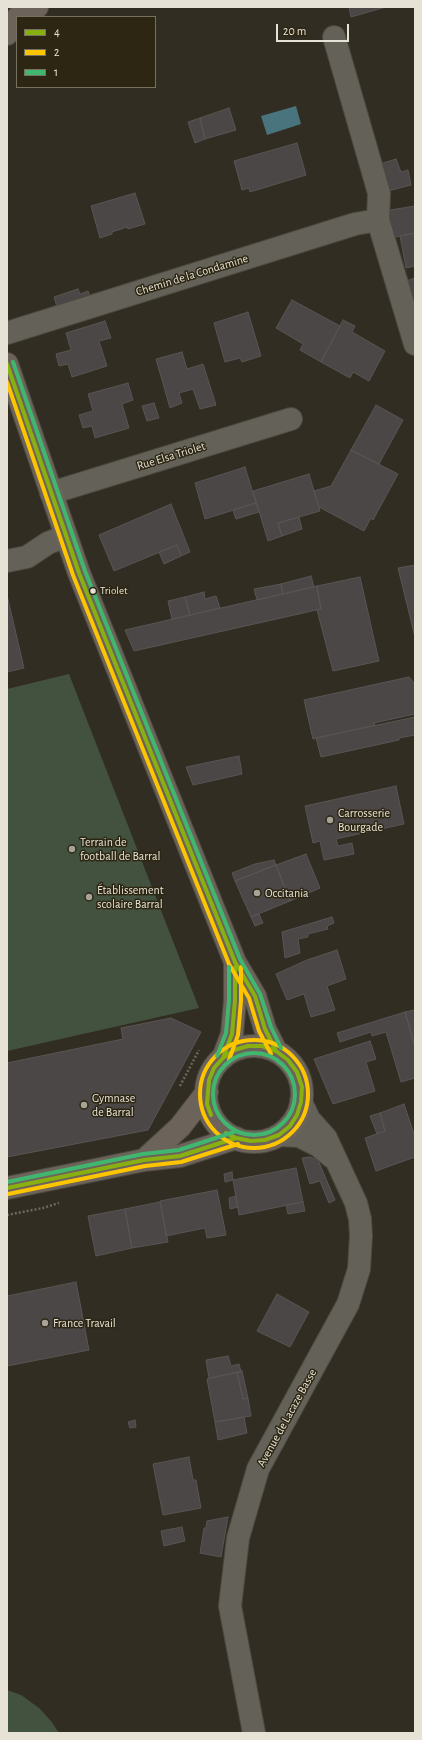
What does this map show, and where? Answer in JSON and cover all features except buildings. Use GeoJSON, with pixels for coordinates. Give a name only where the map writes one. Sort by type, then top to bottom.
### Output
{"type":"FeatureCollection","features":[{"type":"Feature","properties":{"kind":"main road"},"geometry":{"type":"LineString","coordinates":[[7,34],[16,24]]}},
{"type":"Feature","properties":{"kind":"main road"},"geometry":{"type":"LineString","coordinates":[[7,364],[66,536],[235,962],[255,996],[265,1029],[276,1051]]}},
{"type":"Feature","properties":{"kind":"main road"},"geometry":{"type":"LineString","coordinates":[[223,1058],[232,1034],[235,1000],[235,962]]}},
{"type":"Feature","properties":{"kind":"main road"},"geometry":{"type":"LineString","coordinates":[[248,1046],[262,1046],[276,1051],[288,1060],[297,1072],[302,1087],[302,1102],[297,1115],[290,1126],[279,1135],[265,1140],[251,1141],[236,1138],[226,1133],[211,1115],[207,1104],[206,1092],[214,1068],[223,1058],[234,1050],[248,1046]]}},
{"type":"Feature","properties":{"kind":"main road"},"geometry":{"type":"LineString","coordinates":[[144,1160],[180,1128],[206,1092]]}},
{"type":"Feature","properties":{"kind":"main road"},"geometry":{"type":"LineString","coordinates":[[7,1188],[144,1160],[180,1156],[236,1138]]}},
{"type":"Feature","properties":{"kind":"street"},"geometry":{"type":"LineString","coordinates":[[334,37],[379,193],[378,220],[415,344]]}},
{"type":"Feature","properties":{"kind":"street","name":"Chemin de la Condamine"},"geometry":{"type":"LineString","coordinates":[[7,333],[355,224],[378,220]]}},
{"type":"Feature","properties":{"kind":"street","name":"Rue Elsa Triolet"},"geometry":{"type":"LineString","coordinates":[[51,493],[291,420]]}},
{"type":"Feature","properties":{"kind":"street"},"geometry":{"type":"LineString","coordinates":[[7,561],[27,557],[48,543],[66,536]]}},
{"type":"Feature","properties":{"kind":"street","name":"Avenue de Lacaze Basse"},"geometry":{"type":"LineString","coordinates":[[254,1733],[230,1606],[238,1538],[258,1470],[348,1304],[359,1269],[362,1236],[360,1219],[347,1181],[326,1138],[309,1119],[302,1102]]}},
{"type":"Feature","properties":{"kind":"street","name":"Avenue de Lacaze Basse"},"geometry":{"type":"LineString","coordinates":[[279,1135],[299,1136],[319,1146],[336,1161]]}},
{"type":"Feature","properties":{"kind":"path"},"geometry":{"type":"LineString","coordinates":[[176,1093],[201,1046]]}},
{"type":"Feature","properties":{"kind":"green space","name":"Terrain de football de Barral"},"geometry":{"type":"Polygon","coordinates":[[[69,674],[199,1008],[7,1051],[7,689],[69,674]]]}},
{"type":"Feature","properties":{"kind":"green space"},"geometry":{"type":"Polygon","coordinates":[[[7,1690],[21,1695],[39,1708],[51,1721],[59,1733],[7,1733],[7,1690]]]}},
{"type":"Feature","properties":{"kind":"water"},"geometry":{"type":"Polygon","coordinates":[[[296,106],[301,124],[267,135],[261,116],[296,106]]]}},
{"type":"Feature","properties":{"kind":"transit line","name":"1"},"geometry":{"type":"LineString","coordinates":[[13,362],[85,571],[240,959],[260,994],[271,1027],[281,1048]]}},
{"type":"Feature","properties":{"kind":"transit line","name":"4"},"geometry":{"type":"LineString","coordinates":[[7,364],[79,573],[235,962],[255,996],[265,1029],[276,1051]]}},
{"type":"Feature","properties":{"kind":"transit line","name":"2"},"geometry":{"type":"LineString","coordinates":[[7,382],[73,575],[229,964],[249,998],[259,1031],[271,1054]]}},
{"type":"Feature","properties":{"kind":"transit line","name":"1"},"geometry":{"type":"LineString","coordinates":[[217,1056],[226,1033],[229,1000],[229,967]]}},
{"type":"Feature","properties":{"kind":"transit line","name":"4"},"geometry":{"type":"LineString","coordinates":[[223,1058],[232,1034],[235,1000],[235,967]]}},
{"type":"Feature","properties":{"kind":"transit line","name":"2"},"geometry":{"type":"LineString","coordinates":[[229,1060],[238,1035],[241,1001],[241,967]]}},
{"type":"Feature","properties":{"kind":"transit line","name":"2"},"geometry":{"type":"LineString","coordinates":[[254,1040],[264,1041],[284,1049],[292,1056],[299,1064],[307,1084],[308,1094],[307,1104],[299,1124],[292,1132],[284,1139],[264,1147],[254,1148],[244,1147],[224,1139],[216,1132],[209,1124],[201,1104],[200,1094],[201,1084],[209,1064],[216,1056],[224,1049],[244,1041],[254,1040]]}},
{"type":"Feature","properties":{"kind":"transit line","name":"4"},"geometry":{"type":"LineString","coordinates":[[211,1115],[207,1104],[209,1080],[214,1068],[223,1058],[234,1050],[248,1046],[262,1046],[276,1051],[288,1060],[297,1072],[302,1087],[301,1102],[297,1115],[290,1126],[279,1135],[265,1140],[251,1141],[236,1138],[226,1133]]}},
{"type":"Feature","properties":{"kind":"transit line","name":"1"},"geometry":{"type":"LineString","coordinates":[[246,1053],[262,1053],[277,1060],[288,1071],[295,1086],[295,1094],[295,1102],[292,1110],[283,1123],[270,1132],[262,1135],[246,1135],[231,1128],[220,1117],[213,1102],[213,1086],[220,1071],[231,1060],[246,1053]]}},
{"type":"Feature","properties":{"kind":"transit line","name":"1"},"geometry":{"type":"LineString","coordinates":[[7,1182],[143,1154],[179,1150],[234,1132]]}},
{"type":"Feature","properties":{"kind":"transit line","name":"4"},"geometry":{"type":"LineString","coordinates":[[7,1188],[144,1160],[180,1156],[236,1138]]}},
{"type":"Feature","properties":{"kind":"transit line","name":"2"},"geometry":{"type":"LineString","coordinates":[[8,1194],[145,1166],[181,1162],[238,1144]]}},
{"type":"Feature","properties":{"kind":"place","name":"Triolet"},"geometry":{"type":"Point","coordinates":[93,591]}},
{"type":"Feature","properties":{"kind":"place","name":"Carrosserie Bourgade"},"geometry":{"type":"Point","coordinates":[330,820]}},
{"type":"Feature","properties":{"kind":"place","name":"Terrain de football de Barral"},"geometry":{"type":"Point","coordinates":[72,849]}},
{"type":"Feature","properties":{"kind":"place","name":"Occitania"},"geometry":{"type":"Point","coordinates":[257,893]}},
{"type":"Feature","properties":{"kind":"place","name":"Établissement scolaire Barral"},"geometry":{"type":"Point","coordinates":[89,897]}},
{"type":"Feature","properties":{"kind":"place","name":"Gymnase de Barral"},"geometry":{"type":"Point","coordinates":[84,1105]}},
{"type":"Feature","properties":{"kind":"place","name":"France Travail"},"geometry":{"type":"Point","coordinates":[45,1323]}}]}
